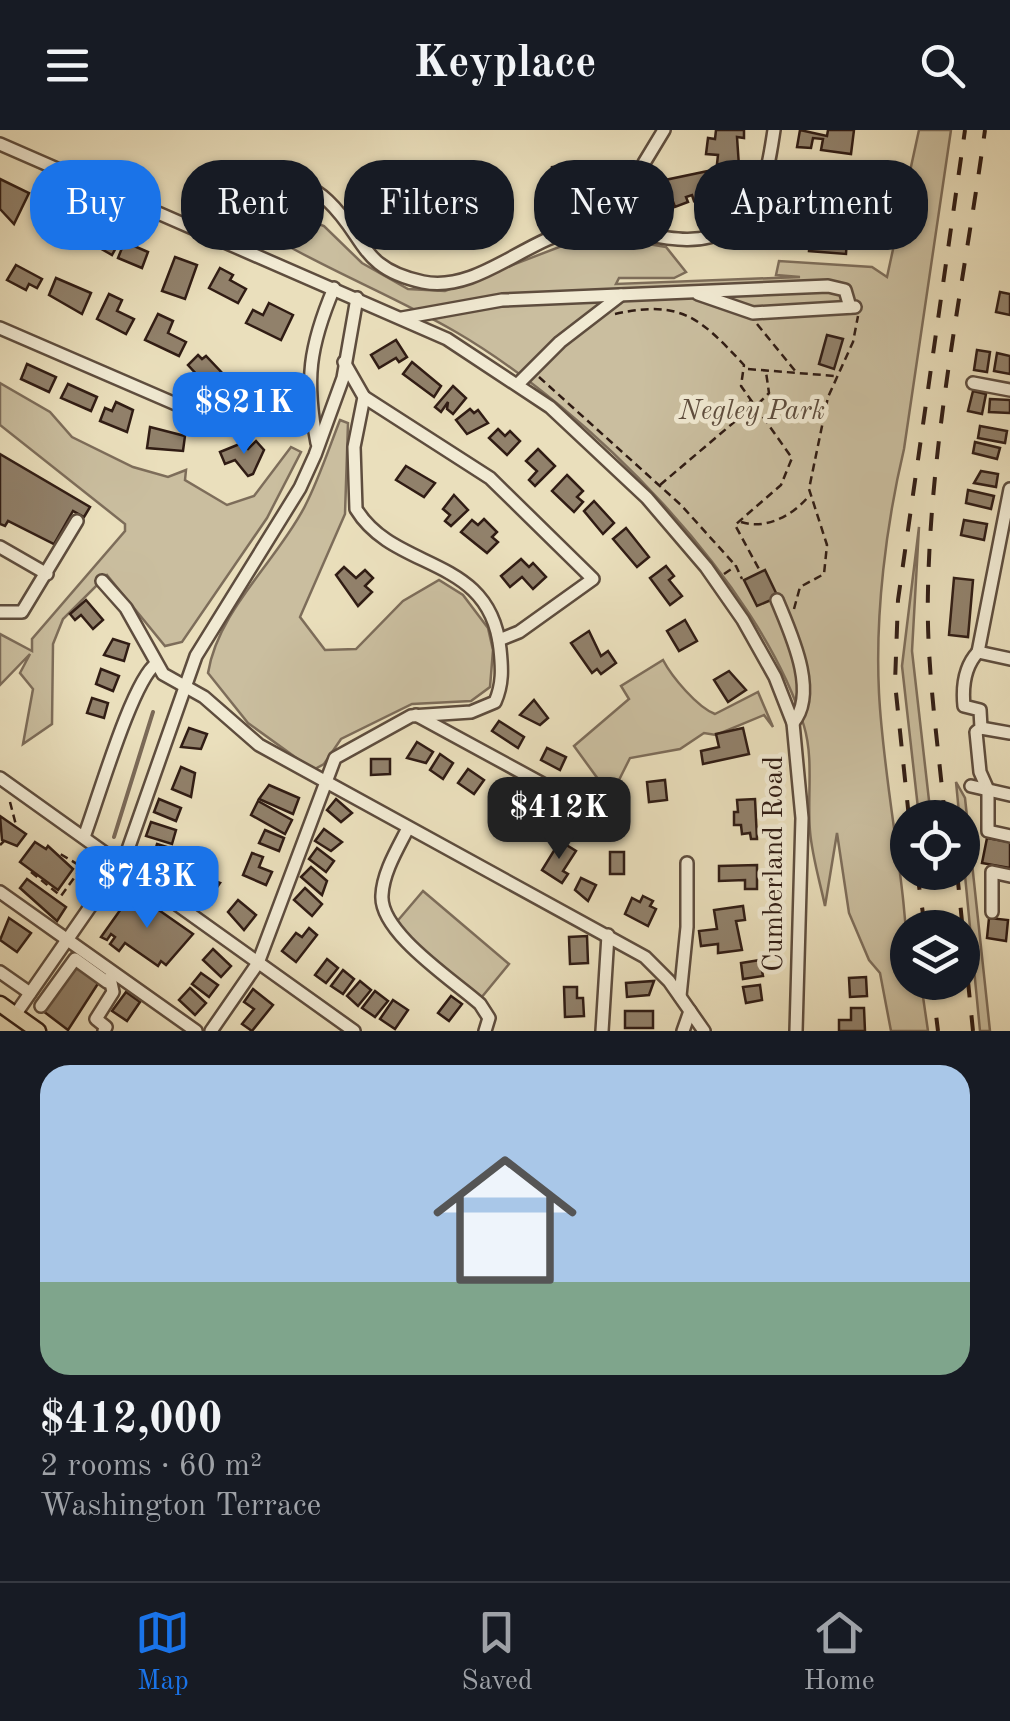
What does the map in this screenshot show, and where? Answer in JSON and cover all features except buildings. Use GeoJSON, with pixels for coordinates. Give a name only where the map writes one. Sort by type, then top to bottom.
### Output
{"type":"FeatureCollection","features":[{"type":"Feature","properties":{"kind":"main road"},"geometry":{"type":"LineString","coordinates":[[0,1004],[38,1031]]}},
{"type":"Feature","properties":{"kind":"street"},"geometry":{"type":"LineString","coordinates":[[646,160],[664,130]]}},
{"type":"Feature","properties":{"kind":"street"},"geometry":{"type":"LineString","coordinates":[[674,235],[697,238],[727,230],[751,209],[764,186],[774,130]]}},
{"type":"Feature","properties":{"kind":"street","name":"Cumberland Road"},"geometry":{"type":"LineString","coordinates":[[0,144],[181,222]]}},
{"type":"Feature","properties":{"kind":"street"},"geometry":{"type":"LineString","coordinates":[[324,198],[375,261],[396,274],[435,283],[472,276],[534,245]]}},
{"type":"Feature","properties":{"kind":"street","name":"Cumberland Road"},"geometry":{"type":"LineString","coordinates":[[246,250],[402,318],[488,362],[518,384],[612,462],[678,532],[757,642],[793,723],[802,818],[796,1031]]}},
{"type":"Feature","properties":{"kind":"street"},"geometry":{"type":"LineString","coordinates":[[402,318],[502,300],[621,294],[690,291],[760,288],[835,286],[848,295],[853,307],[760,313],[690,291]]}},
{"type":"Feature","properties":{"kind":"street"},"geometry":{"type":"LineString","coordinates":[[318,447],[308,374],[315,334],[334,288]]}},
{"type":"Feature","properties":{"kind":"street"},"geometry":{"type":"LineString","coordinates":[[760,288],[760,313]]}},
{"type":"Feature","properties":{"kind":"street"},"geometry":{"type":"LineString","coordinates":[[518,384],[621,294]]}},
{"type":"Feature","properties":{"kind":"street"},"geometry":{"type":"LineString","coordinates":[[14,1015],[120,866],[184,685],[221,612],[300,488],[318,447],[337,398],[357,298]]}},
{"type":"Feature","properties":{"kind":"street"},"geometry":{"type":"LineString","coordinates":[[0,328],[178,405]]}},
{"type":"Feature","properties":{"kind":"street"},"geometry":{"type":"LineString","coordinates":[[344,362],[364,397],[490,478],[593,579],[519,632],[499,640]]}},
{"type":"Feature","properties":{"kind":"street"},"geometry":{"type":"LineString","coordinates":[[973,383],[1010,390]]}},
{"type":"Feature","properties":{"kind":"street"},"geometry":{"type":"LineString","coordinates":[[211,1031],[258,963],[324,783],[340,753],[416,715],[470,712],[492,704],[502,684],[499,640],[490,614],[470,585],[384,538],[356,509],[354,447],[364,397]]}},
{"type":"Feature","properties":{"kind":"street"},"geometry":{"type":"LineString","coordinates":[[1010,489],[1007,523],[978,652],[969,662],[963,696],[964,706],[980,710],[980,728],[976,732],[980,772],[988,790],[988,831],[1010,836]]}},
{"type":"Feature","properties":{"kind":"street"},"geometry":{"type":"LineString","coordinates":[[0,612],[22,612],[77,521]]}},
{"type":"Feature","properties":{"kind":"street"},"geometry":{"type":"LineString","coordinates":[[0,547],[47,574]]}},
{"type":"Feature","properties":{"kind":"street"},"geometry":{"type":"LineString","coordinates":[[102,581],[126,608],[156,664],[168,678],[204,696],[259,745],[645,957],[680,996],[704,1031]]}},
{"type":"Feature","properties":{"kind":"street"},"geometry":{"type":"LineString","coordinates":[[777,600],[803,687],[800,713],[793,723]]}},
{"type":"Feature","properties":{"kind":"street"},"geometry":{"type":"LineString","coordinates":[[978,652],[1010,659]]}},
{"type":"Feature","properties":{"kind":"street"},"geometry":{"type":"LineString","coordinates":[[84,837],[133,702],[145,674],[156,664]]}},
{"type":"Feature","properties":{"kind":"street"},"geometry":{"type":"LineString","coordinates":[[416,715],[622,827]]}},
{"type":"Feature","properties":{"kind":"street"},"geometry":{"type":"LineString","coordinates":[[980,728],[1010,733]]}},
{"type":"Feature","properties":{"kind":"street"},"geometry":{"type":"LineString","coordinates":[[0,778],[354,1031]]}},
{"type":"Feature","properties":{"kind":"street"},"geometry":{"type":"LineString","coordinates":[[971,786],[1008,794],[1010,780]]}},
{"type":"Feature","properties":{"kind":"street"},"geometry":{"type":"LineString","coordinates":[[408,828],[384,881],[385,916],[400,936],[480,1004],[487,1025]]}},
{"type":"Feature","properties":{"kind":"street"},"geometry":{"type":"LineString","coordinates":[[680,996],[684,983],[687,863]]}},
{"type":"Feature","properties":{"kind":"street"},"geometry":{"type":"LineString","coordinates":[[992,912],[992,872],[1010,876]]}},
{"type":"Feature","properties":{"kind":"street"},"geometry":{"type":"LineString","coordinates":[[0,892],[110,978],[196,1031]]}},
{"type":"Feature","properties":{"kind":"street"},"geometry":{"type":"LineString","coordinates":[[602,1031],[608,935]]}},
{"type":"Feature","properties":{"kind":"street"},"geometry":{"type":"LineString","coordinates":[[42,1006],[75,958],[89,962]]}},
{"type":"Feature","properties":{"kind":"street"},"geometry":{"type":"LineString","coordinates":[[0,972],[30,994]]}},
{"type":"Feature","properties":{"kind":"street"},"geometry":{"type":"LineString","coordinates":[[104,1031],[106,1027],[96,1019],[113,992],[110,978]]}},
{"type":"Feature","properties":{"kind":"street"},"geometry":{"type":"LineString","coordinates":[[684,1031],[690,1012]]}},
{"type":"Feature","properties":{"kind":"path"},"geometry":{"type":"LineString","coordinates":[[786,622],[792,617],[800,587],[822,578],[826,564],[826,539],[809,496],[836,376],[856,334],[853,307]]}},
{"type":"Feature","properties":{"kind":"path"},"geometry":{"type":"LineString","coordinates":[[607,316],[645,308],[681,310],[712,332],[746,368],[836,376]]}},
{"type":"Feature","properties":{"kind":"path"},"geometry":{"type":"LineString","coordinates":[[760,313],[757,323],[797,373]]}},
{"type":"Feature","properties":{"kind":"path"},"geometry":{"type":"LineString","coordinates":[[746,368],[739,383],[790,453],[792,464],[776,490],[736,525],[760,571]]}},
{"type":"Feature","properties":{"kind":"path"},"geometry":{"type":"LineString","coordinates":[[756,405],[769,393],[766,370]]}},
{"type":"Feature","properties":{"kind":"path"},"geometry":{"type":"LineString","coordinates":[[530,371],[658,487],[736,566],[742,579]]}},
{"type":"Feature","properties":{"kind":"path"},"geometry":{"type":"LineString","coordinates":[[658,487],[739,418],[750,398]]}},
{"type":"Feature","properties":{"kind":"path"},"geometry":{"type":"LineString","coordinates":[[740,521],[754,526],[776,521],[809,496]]}},
{"type":"Feature","properties":{"kind":"path"},"geometry":{"type":"LineString","coordinates":[[722,576],[736,566]]}},
{"type":"Feature","properties":{"kind":"path"},"geometry":{"type":"LineString","coordinates":[[10,802],[16,825]]}},
{"type":"Feature","properties":{"kind":"path"},"geometry":{"type":"LineString","coordinates":[[31,872],[61,896],[82,867],[57,852]]}},
{"type":"Feature","properties":{"kind":"green space","name":"Negley Park"},"geometry":{"type":"Polygon","coordinates":[[[919,130],[951,130],[880,601],[879,693],[891,800],[890,890],[902,890],[904,910],[890,910],[890,1000],[923,1000],[928,1031],[891,1031],[880,973],[869,960],[849,913],[837,833],[825,906],[811,840],[809,752],[804,726],[782,671],[750,615],[709,558],[613,453],[507,365],[435,320],[296,250],[324,250],[324,226],[344,250],[408,289],[445,291],[551,250],[668,250],[686,272],[674,278],[619,278],[616,284],[800,277],[776,275],[779,261],[872,267],[887,277],[893,250],[928,250],[928,160],[912,160],[919,130]]]}},
{"type":"Feature","properties":{"kind":"green space"},"geometry":{"type":"Polygon","coordinates":[[[0,383],[50,412],[72,437],[133,467],[168,477],[186,470],[185,480],[227,505],[254,496],[291,447],[301,452],[267,518],[182,642],[165,646],[107,575],[63,619],[53,644],[52,724],[23,744],[33,689],[20,673],[30,654],[0,685],[0,634],[32,651],[32,639],[125,531],[125,524],[0,425],[0,383]]]}},
{"type":"Feature","properties":{"kind":"green space"},"geometry":{"type":"Polygon","coordinates":[[[340,420],[348,423],[345,514],[300,617],[325,650],[356,649],[403,601],[439,580],[463,595],[488,628],[493,650],[490,687],[471,701],[412,704],[341,739],[324,764],[313,770],[248,723],[208,673],[223,628],[305,506],[340,420]]]}},
{"type":"Feature","properties":{"kind":"green space"},"geometry":{"type":"Polygon","coordinates":[[[919,527],[912,651],[929,800],[917,800],[902,666],[919,527]]]}},
{"type":"Feature","properties":{"kind":"green space"},"geometry":{"type":"Polygon","coordinates":[[[663,660],[686,691],[715,714],[758,692],[773,727],[764,715],[716,735],[704,733],[680,749],[630,758],[614,790],[602,785],[607,805],[599,807],[582,797],[598,779],[574,746],[629,699],[621,686],[663,660]]]}},
{"type":"Feature","properties":{"kind":"green space"},"geometry":{"type":"Polygon","coordinates":[[[956,782],[965,800],[958,800],[956,782]]]}},
{"type":"Feature","properties":{"kind":"green space"},"geometry":{"type":"Polygon","coordinates":[[[966,890],[975,890],[977,910],[968,910],[966,890]]]}},
{"type":"Feature","properties":{"kind":"green space"},"geometry":{"type":"Polygon","coordinates":[[[423,891],[509,964],[481,998],[394,925],[423,891]]]}},
{"type":"Feature","properties":{"kind":"green space"},"geometry":{"type":"Polygon","coordinates":[[[980,938],[990,1031],[980,1031],[977,1000],[980,938]]]}},
{"type":"Feature","properties":{"kind":"waterway"},"geometry":{"type":"LineString","coordinates":[[114,837],[153,712]]}},
{"type":"Feature","properties":{"kind":"railway"},"geometry":{"type":"LineString","coordinates":[[907,800],[895,683],[898,600],[965,130]]}},
{"type":"Feature","properties":{"kind":"railway"},"geometry":{"type":"LineString","coordinates":[[943,800],[929,647],[930,532],[942,417],[985,130]]}},
{"type":"Feature","properties":{"kind":"railway"},"geometry":{"type":"LineString","coordinates":[[920,890],[922,910]]}},
{"type":"Feature","properties":{"kind":"railway"},"geometry":{"type":"LineString","coordinates":[[959,890],[973,1031]]}},
{"type":"Feature","properties":{"kind":"railway"},"geometry":{"type":"LineString","coordinates":[[934,1000],[938,1031]]}}]}
